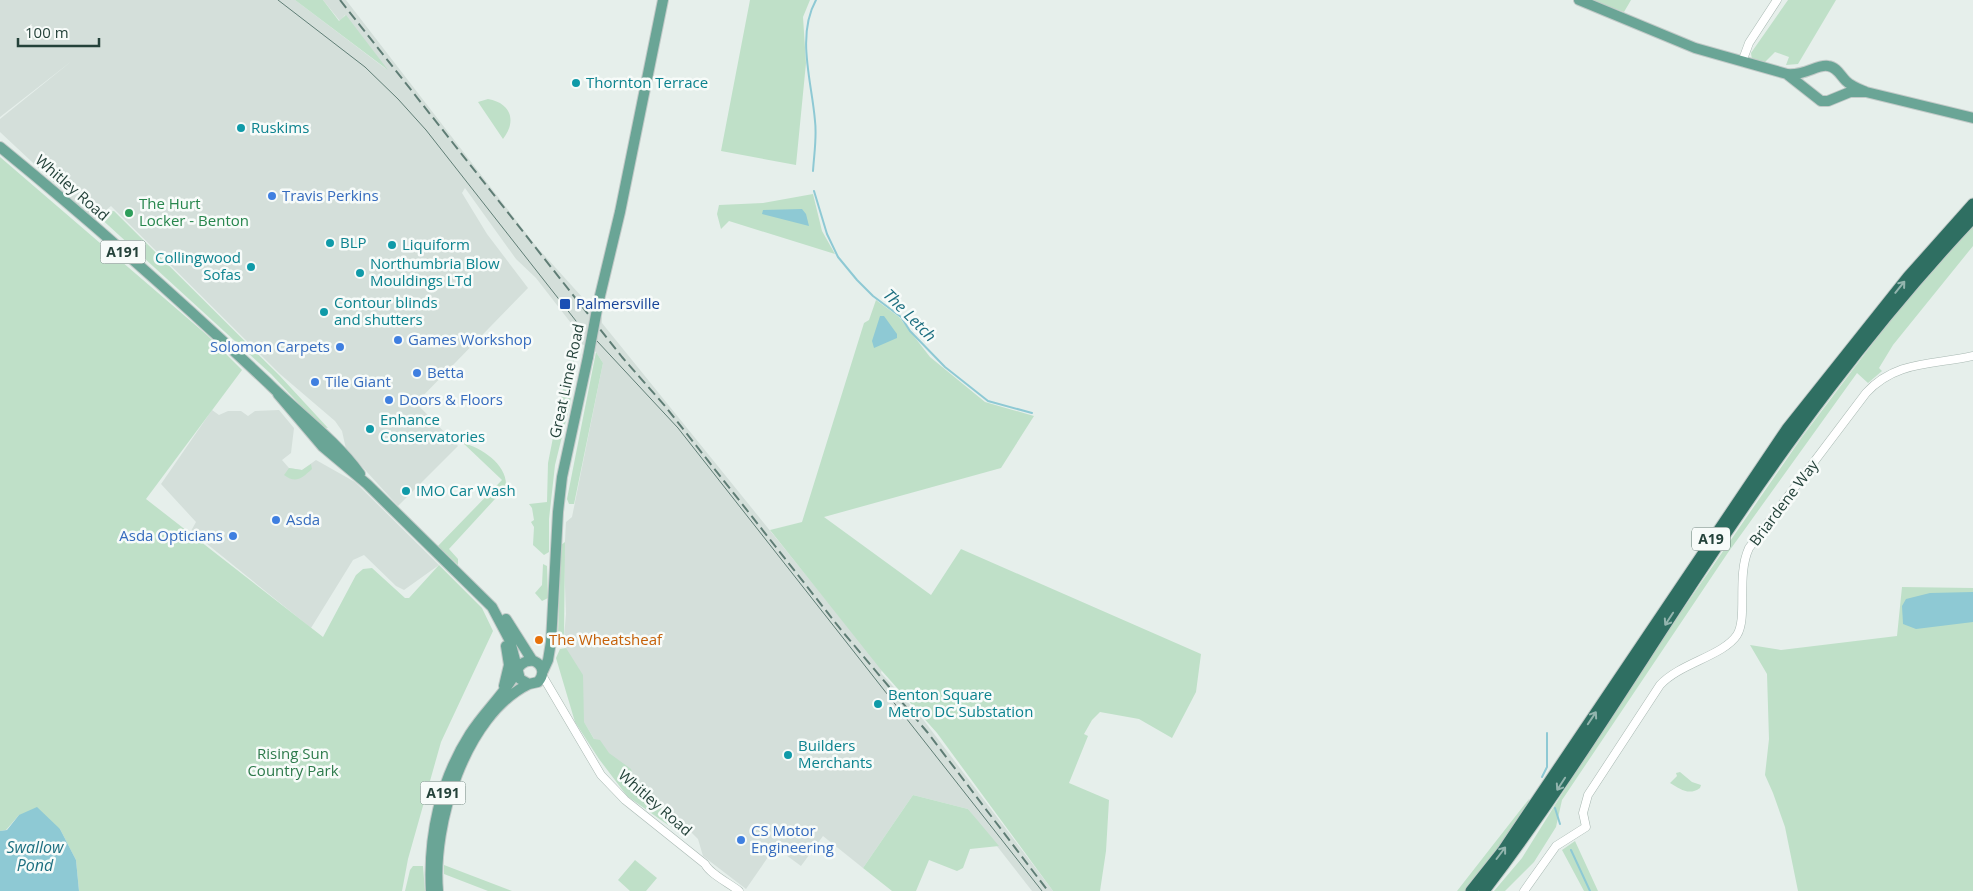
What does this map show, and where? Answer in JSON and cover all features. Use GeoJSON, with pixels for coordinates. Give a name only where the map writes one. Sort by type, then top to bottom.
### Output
{"type":"FeatureCollection","features":[{"type":"Feature","properties":{"kind":"highway","name":"A19"},"geometry":{"type":"LineString","coordinates":[[1471,891],[1502,852],[1786,430],[1908,277],[1973,204]]}},
{"type":"Feature","properties":{"kind":"highway","name":"A19"},"geometry":{"type":"LineString","coordinates":[[1484,891],[1545,808],[1702,570],[1795,434],[1914,285],[1973,218]]}},
{"type":"Feature","properties":{"kind":"main road","name":"Great Lime Road"},"geometry":{"type":"LineString","coordinates":[[542,673],[549,655],[559,503],[598,304],[620,212],[663,0]]}},
{"type":"Feature","properties":{"kind":"main road"},"geometry":{"type":"LineString","coordinates":[[1579,0],[1694,48],[1787,74],[1802,75],[1820,66],[1829,66],[1852,85],[1866,92],[1973,118]]}},
{"type":"Feature","properties":{"kind":"main road"},"geometry":{"type":"LineString","coordinates":[[1809,90],[1808,78],[1813,70]]}},
{"type":"Feature","properties":{"kind":"main road"},"geometry":{"type":"LineString","coordinates":[[1787,74],[1809,90],[1814,97],[1821,100],[1850,92],[1866,92]]}},
{"type":"Feature","properties":{"kind":"main road"},"geometry":{"type":"LineString","coordinates":[[1836,97],[1842,87],[1841,75]]}},
{"type":"Feature","properties":{"kind":"main road","name":"Whitley Road"},"geometry":{"type":"LineString","coordinates":[[0,147],[159,283],[278,394],[326,443]]}},
{"type":"Feature","properties":{"kind":"main road","name":"Whitley Road"},"geometry":{"type":"LineString","coordinates":[[278,394],[480,595],[503,614],[533,660]]}},
{"type":"Feature","properties":{"kind":"main road"},"geometry":{"type":"LineString","coordinates":[[480,595],[500,629],[507,650],[508,672],[501,694]]}},
{"type":"Feature","properties":{"kind":"main road","name":"Whitley Road"},"geometry":{"type":"LineString","coordinates":[[480,595],[501,621],[510,640],[518,669]]}},
{"type":"Feature","properties":{"kind":"main road"},"geometry":{"type":"LineString","coordinates":[[533,660],[542,660],[549,655]]}},
{"type":"Feature","properties":{"kind":"main road","name":"A191"},"geometry":{"type":"LineString","coordinates":[[431,891],[432,841],[446,782],[470,734],[501,694],[522,662],[533,660],[540,664],[542,673],[538,682],[530,684],[513,694],[497,710],[477,736],[461,766],[441,827],[438,891]]}},
{"type":"Feature","properties":{"kind":"main road","name":"A191"},"geometry":{"type":"LineString","coordinates":[[518,669],[522,681],[530,684]]}},
{"type":"Feature","properties":{"kind":"street"},"geometry":{"type":"LineString","coordinates":[[1742,62],[1749,43],[1777,0]]}},
{"type":"Feature","properties":{"kind":"street","name":"Briardene Way"},"geometry":{"type":"LineString","coordinates":[[1524,891],[1556,846],[1586,827],[1583,813],[1588,795],[1660,685],[1673,673],[1716,651],[1736,635],[1741,625],[1742,567],[1749,548],[1866,392],[1883,378],[1904,367],[1973,356]]}},
{"type":"Feature","properties":{"kind":"street","name":"Whitley Road"},"geometry":{"type":"LineString","coordinates":[[542,673],[601,775],[616,792],[705,864],[710,872],[721,877],[739,891]]}},
{"type":"Feature","properties":{"kind":"street"},"geometry":{"type":"LineString","coordinates":[[530,684],[553,695]]}},
{"type":"Feature","properties":{"kind":"shaded area"},"geometry":{"type":"Polygon","coordinates":[[[0,0],[295,0],[386,69],[345,15],[340,21],[323,0],[346,0],[536,246],[591,307],[592,304],[602,318],[602,323],[882,669],[881,673],[922,718],[1053,891],[1032,891],[968,809],[913,795],[863,868],[823,836],[801,866],[775,847],[746,889],[703,856],[698,839],[691,832],[683,830],[635,783],[609,763],[577,711],[564,637],[566,614],[564,559],[566,522],[572,517],[603,363],[596,352],[580,343],[581,336],[536,278],[516,259],[465,188],[462,193],[487,234],[528,288],[416,403],[458,446],[398,506],[346,449],[342,431],[335,421],[280,374],[111,206],[94,220],[0,132],[0,119],[73,60],[0,117],[0,0]]]}},
{"type":"Feature","properties":{"kind":"shaded area"},"geometry":{"type":"Polygon","coordinates":[[[212,410],[219,415],[228,411],[241,411],[248,416],[255,411],[279,410],[294,428],[291,453],[282,460],[289,468],[302,470],[316,460],[355,482],[439,565],[404,590],[396,586],[364,555],[353,560],[311,628],[191,531],[196,522],[161,484],[212,410]]]}},
{"type":"Feature","properties":{"kind":"green space"},"geometry":{"type":"Polygon","coordinates":[[[295,0],[323,0],[339,21],[346,15],[388,70],[295,0]]]}},
{"type":"Feature","properties":{"kind":"green space"},"geometry":{"type":"Polygon","coordinates":[[[750,0],[810,0],[803,17],[806,63],[796,165],[721,151],[750,0]]]}},
{"type":"Feature","properties":{"kind":"green space"},"geometry":{"type":"Polygon","coordinates":[[[1589,0],[1631,0],[1624,12],[1589,0]]]}},
{"type":"Feature","properties":{"kind":"green space"},"geometry":{"type":"Polygon","coordinates":[[[1788,0],[1836,0],[1798,64],[1786,65],[1789,57],[1775,52],[1764,63],[1752,60],[1751,53],[1788,0]]]}},
{"type":"Feature","properties":{"kind":"green space"},"geometry":{"type":"Polygon","coordinates":[[[488,99],[502,104],[509,114],[510,126],[503,139],[478,102],[488,99]]]}},
{"type":"Feature","properties":{"kind":"green space","name":"Rising Sun Country Park"},"geometry":{"type":"Polygon","coordinates":[[[0,157],[207,335],[242,370],[146,499],[323,637],[356,575],[363,569],[372,568],[405,598],[409,598],[439,565],[482,608],[493,631],[441,742],[408,859],[402,891],[79,891],[76,860],[60,829],[19,815],[6,830],[0,831],[0,157]]]}},
{"type":"Feature","properties":{"kind":"green space"},"geometry":{"type":"Polygon","coordinates":[[[813,194],[822,231],[835,254],[729,221],[721,229],[717,214],[719,205],[763,203],[813,194]]]}},
{"type":"Feature","properties":{"kind":"green space"},"geometry":{"type":"Polygon","coordinates":[[[114,211],[279,375],[328,428],[321,427],[271,374],[97,215],[114,211]]]}},
{"type":"Feature","properties":{"kind":"green space"},"geometry":{"type":"Polygon","coordinates":[[[1973,225],[1973,246],[1893,345],[1879,368],[1882,371],[1868,383],[1857,373],[1727,554],[1562,800],[1556,827],[1534,862],[1505,891],[1494,891],[1522,858],[1598,736],[1802,437],[1921,283],[1973,225]]]}},
{"type":"Feature","properties":{"kind":"green space"},"geometry":{"type":"Polygon","coordinates":[[[876,300],[899,317],[930,357],[985,402],[1034,416],[1001,468],[824,517],[931,595],[961,549],[1201,654],[1196,692],[1172,738],[1139,719],[1100,712],[1092,720],[1084,734],[1088,736],[1069,783],[1109,800],[1106,851],[1100,891],[1053,891],[937,733],[882,671],[770,530],[802,522],[864,323],[869,320],[876,300]]]}},
{"type":"Feature","properties":{"kind":"green space"},"geometry":{"type":"Polygon","coordinates":[[[596,352],[603,363],[574,504],[569,504],[567,499],[596,352]]]}},
{"type":"Feature","properties":{"kind":"green space"},"geometry":{"type":"Polygon","coordinates":[[[574,357],[570,404],[555,465],[549,519],[549,552],[544,555],[533,545],[534,527],[531,522],[534,520],[532,508],[529,504],[547,502],[548,463],[562,392],[574,357]]]}},
{"type":"Feature","properties":{"kind":"green space"},"geometry":{"type":"Polygon","coordinates":[[[463,443],[485,453],[498,465],[506,479],[506,487],[449,549],[458,559],[458,565],[438,546],[502,480],[463,443]]]}},
{"type":"Feature","properties":{"kind":"green space"},"geometry":{"type":"Polygon","coordinates":[[[311,464],[312,469],[299,479],[288,478],[284,475],[289,468],[302,470],[311,464]]]}},
{"type":"Feature","properties":{"kind":"green space"},"geometry":{"type":"Polygon","coordinates":[[[565,542],[564,637],[560,637],[558,634],[561,545],[565,542]]]}},
{"type":"Feature","properties":{"kind":"green space"},"geometry":{"type":"Polygon","coordinates":[[[543,564],[547,566],[548,598],[542,601],[535,593],[542,585],[543,564]]]}},
{"type":"Feature","properties":{"kind":"green space"},"geometry":{"type":"Polygon","coordinates":[[[1902,587],[1973,588],[1973,891],[1798,891],[1785,827],[1765,775],[1769,739],[1767,674],[1750,645],[1781,650],[1897,636],[1902,587]]]}},
{"type":"Feature","properties":{"kind":"green space"},"geometry":{"type":"Polygon","coordinates":[[[566,648],[583,675],[584,722],[594,739],[600,740],[609,753],[631,769],[635,783],[680,827],[675,828],[668,825],[627,796],[599,759],[575,722],[556,658],[560,649],[566,648]]]}},
{"type":"Feature","properties":{"kind":"green space"},"geometry":{"type":"Polygon","coordinates":[[[1680,772],[1692,782],[1701,785],[1700,788],[1688,792],[1670,783],[1677,776],[1676,773],[1680,772]]]}},
{"type":"Feature","properties":{"kind":"green space"},"geometry":{"type":"Polygon","coordinates":[[[913,795],[968,809],[999,846],[970,849],[963,868],[957,871],[929,860],[916,891],[892,891],[863,868],[913,795]]]}},
{"type":"Feature","properties":{"kind":"green space"},"geometry":{"type":"Polygon","coordinates":[[[1529,799],[1527,810],[1466,891],[1457,891],[1529,799]]]}},
{"type":"Feature","properties":{"kind":"green space"},"geometry":{"type":"Polygon","coordinates":[[[1575,841],[1598,891],[1584,891],[1562,850],[1575,841]]]}},
{"type":"Feature","properties":{"kind":"green space"},"geometry":{"type":"Polygon","coordinates":[[[635,860],[657,878],[646,891],[630,891],[618,880],[635,860]]]}},
{"type":"Feature","properties":{"kind":"green space"},"geometry":{"type":"Polygon","coordinates":[[[444,865],[512,891],[488,891],[444,874],[444,865]]]}},
{"type":"Feature","properties":{"kind":"green space"},"geometry":{"type":"Polygon","coordinates":[[[413,866],[423,866],[425,891],[405,891],[410,870],[413,866]]]}},
{"type":"Feature","properties":{"kind":"water"},"geometry":{"type":"Polygon","coordinates":[[[802,209],[806,214],[809,226],[762,214],[763,210],[802,209]]]}},
{"type":"Feature","properties":{"kind":"water"},"geometry":{"type":"Polygon","coordinates":[[[880,316],[884,316],[897,334],[897,338],[874,348],[872,341],[880,316]]]}},
{"type":"Feature","properties":{"kind":"water"},"geometry":{"type":"Polygon","coordinates":[[[1973,592],[1973,622],[1916,629],[1903,624],[1902,606],[1906,599],[1930,593],[1973,592]]]}},
{"type":"Feature","properties":{"kind":"water","name":"Swallow Pond"},"geometry":{"type":"Polygon","coordinates":[[[37,807],[60,829],[76,860],[79,891],[0,891],[0,831],[7,830],[19,815],[37,807]]]}},
{"type":"Feature","properties":{"kind":"waterway","name":"The Letch"},"geometry":{"type":"LineString","coordinates":[[813,171],[816,127],[806,44],[810,14],[816,0]]}},
{"type":"Feature","properties":{"kind":"waterway","name":"The Letch"},"geometry":{"type":"LineString","coordinates":[[814,191],[827,234],[838,257],[857,280],[873,296],[901,317],[910,331],[945,367],[988,401],[1032,413]]}},
{"type":"Feature","properties":{"kind":"waterway"},"geometry":{"type":"LineString","coordinates":[[1542,777],[1547,767],[1547,733]]}},
{"type":"Feature","properties":{"kind":"waterway"},"geometry":{"type":"LineString","coordinates":[[1555,808],[1560,824]]}},
{"type":"Feature","properties":{"kind":"waterway"},"geometry":{"type":"LineString","coordinates":[[1571,850],[1590,891]]}},
{"type":"Feature","properties":{"kind":"tram line"},"geometry":{"type":"LineString","coordinates":[[278,0],[365,67],[398,99],[426,130],[576,321]]}},
{"type":"Feature","properties":{"kind":"tram line"},"geometry":{"type":"LineString","coordinates":[[597,341],[678,428],[1042,891]]}},
{"type":"Feature","properties":{"kind":"railway"},"geometry":{"type":"LineString","coordinates":[[340,0],[622,357],[665,406],[842,631],[928,733],[1048,891]]}},
{"type":"Feature","properties":{"kind":"place","name":"Thornton Terrace"},"geometry":{"type":"Point","coordinates":[576,83]}},
{"type":"Feature","properties":{"kind":"place","name":"Ruskims"},"geometry":{"type":"Point","coordinates":[241,128]}},
{"type":"Feature","properties":{"kind":"place","name":"Travis Perkins"},"geometry":{"type":"Point","coordinates":[272,196]}},
{"type":"Feature","properties":{"kind":"place","name":"The Hurt Locker - Benton"},"geometry":{"type":"Point","coordinates":[129,213]}},
{"type":"Feature","properties":{"kind":"place","name":"BLP"},"geometry":{"type":"Point","coordinates":[330,243]}},
{"type":"Feature","properties":{"kind":"place","name":"Liquiform"},"geometry":{"type":"Point","coordinates":[392,245]}},
{"type":"Feature","properties":{"kind":"place","name":"Collingwood Sofas"},"geometry":{"type":"Point","coordinates":[251,267]}},
{"type":"Feature","properties":{"kind":"place","name":"Northumbria Blow Mouldings LTd"},"geometry":{"type":"Point","coordinates":[360,273]}},
{"type":"Feature","properties":{"kind":"place","name":"Palmersville"},"geometry":{"type":"Point","coordinates":[565,304]}},
{"type":"Feature","properties":{"kind":"place","name":"Contour blinds and shutters"},"geometry":{"type":"Point","coordinates":[324,312]}},
{"type":"Feature","properties":{"kind":"place","name":"Games Workshop"},"geometry":{"type":"Point","coordinates":[398,340]}},
{"type":"Feature","properties":{"kind":"place","name":"Solomon Carpets"},"geometry":{"type":"Point","coordinates":[340,347]}},
{"type":"Feature","properties":{"kind":"place","name":"Betta"},"geometry":{"type":"Point","coordinates":[417,373]}},
{"type":"Feature","properties":{"kind":"place","name":"Tile Giant"},"geometry":{"type":"Point","coordinates":[315,382]}},
{"type":"Feature","properties":{"kind":"place","name":"Doors & Floors"},"geometry":{"type":"Point","coordinates":[389,400]}},
{"type":"Feature","properties":{"kind":"place","name":"Enhance Conservatories"},"geometry":{"type":"Point","coordinates":[370,429]}},
{"type":"Feature","properties":{"kind":"place","name":"IMO Car Wash"},"geometry":{"type":"Point","coordinates":[406,491]}},
{"type":"Feature","properties":{"kind":"place","name":"Asda"},"geometry":{"type":"Point","coordinates":[276,520]}},
{"type":"Feature","properties":{"kind":"place","name":"Asda Opticians"},"geometry":{"type":"Point","coordinates":[233,536]}},
{"type":"Feature","properties":{"kind":"place","name":"The Wheatsheaf"},"geometry":{"type":"Point","coordinates":[539,640]}},
{"type":"Feature","properties":{"kind":"place","name":"Benton Square Metro DC Substation"},"geometry":{"type":"Point","coordinates":[878,704]}},
{"type":"Feature","properties":{"kind":"place","name":"Builders Merchants"},"geometry":{"type":"Point","coordinates":[788,755]}},
{"type":"Feature","properties":{"kind":"place","name":"CS Motor Engineering"},"geometry":{"type":"Point","coordinates":[741,840]}}]}
